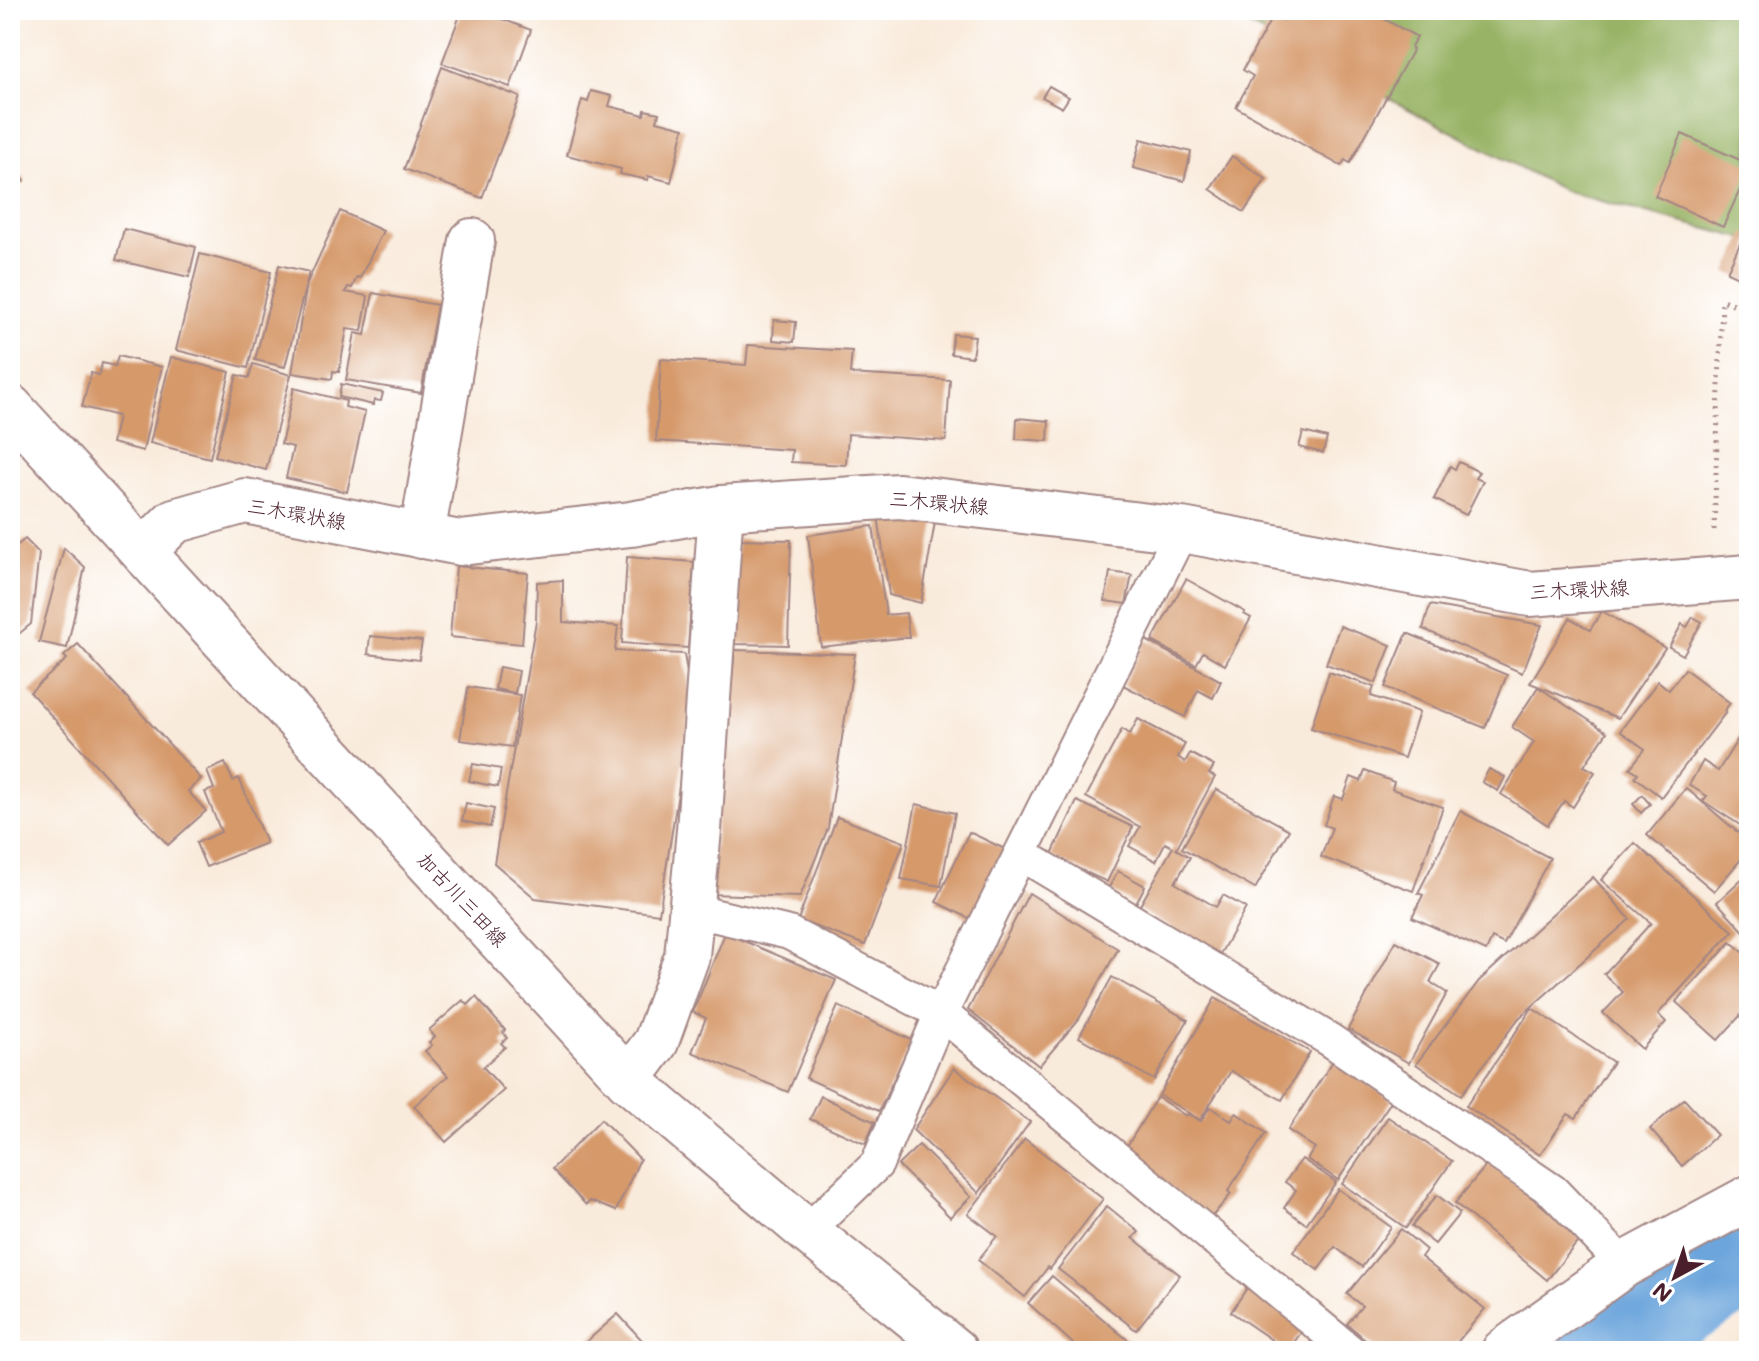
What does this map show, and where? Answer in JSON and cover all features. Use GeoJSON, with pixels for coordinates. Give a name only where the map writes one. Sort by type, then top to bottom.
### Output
{"type":"FeatureCollection","features":[{"type":"Feature","properties":{"kind":"main road"},"geometry":{"type":"LineString","coordinates":[[422,536],[472,241]]}},
{"type":"Feature","properties":{"kind":"main road","name":"加古川三田線"},"geometry":{"type":"LineString","coordinates":[[10,407],[628,1080],[955,1351]]}},
{"type":"Feature","properties":{"kind":"main road","name":"三木環状線"},"geometry":{"type":"LineString","coordinates":[[143,552],[174,521],[245,501],[460,543],[631,524],[721,508],[899,496],[1182,530],[1530,594],[1730,578]]}},
{"type":"Feature","properties":{"kind":"main road"},"geometry":{"type":"LineString","coordinates":[[628,1080],[656,1042],[687,956],[721,508]]}},
{"type":"Feature","properties":{"kind":"main road"},"geometry":{"type":"LineString","coordinates":[[1504,1351],[1624,1265],[1749,1198]]}},
{"type":"Feature","properties":{"kind":"lane"},"geometry":{"type":"LineString","coordinates":[[807,1231],[877,1164],[941,1013],[1182,530]]}},
{"type":"Feature","properties":{"kind":"lane"},"geometry":{"type":"LineString","coordinates":[[1021,854],[1330,1040],[1553,1191],[1624,1265]]}},
{"type":"Feature","properties":{"kind":"lane"},"geometry":{"type":"LineString","coordinates":[[691,910],[789,933],[941,1013],[1350,1351]]}},
{"type":"Feature","properties":{"kind":"path"},"geometry":{"type":"LineString","coordinates":[[1730,578],[1722,300],[1749,310]]}},
{"type":"Feature","properties":{"kind":"green space"},"geometry":{"type":"Polygon","coordinates":[[[1219,10],[1749,10],[1749,240],[1567,192],[1219,10]]]}},
{"type":"Feature","properties":{"kind":"building"},"geometry":{"type":"Polygon","coordinates":[[[462,10],[478,10],[531,30],[510,87],[442,63],[462,10]]]}},
{"type":"Feature","properties":{"kind":"building"},"geometry":{"type":"Polygon","coordinates":[[[1288,10],[1368,10],[1417,37],[1350,163],[1345,160],[1341,166],[1236,107],[1253,76],[1243,70],[1273,15],[1283,20],[1288,10]]]}},
{"type":"Feature","properties":{"kind":"building"},"geometry":{"type":"Polygon","coordinates":[[[442,67],[520,97],[482,198],[404,169],[442,67]]]}},
{"type":"Feature","properties":{"kind":"building"},"geometry":{"type":"Polygon","coordinates":[[[1049,86],[1069,97],[1062,108],[1042,97],[1049,86]]]}},
{"type":"Feature","properties":{"kind":"building"},"geometry":{"type":"Polygon","coordinates":[[[591,91],[612,96],[609,106],[644,115],[645,110],[659,113],[657,121],[684,128],[671,182],[620,174],[621,169],[567,155],[582,100],[588,102],[591,91]]]}},
{"type":"Feature","properties":{"kind":"building"},"geometry":{"type":"Polygon","coordinates":[[[1682,134],[1749,164],[1723,227],[1655,196],[1682,134]]]}},
{"type":"Feature","properties":{"kind":"building"},"geometry":{"type":"Polygon","coordinates":[[[1141,139],[1191,152],[1184,181],[1133,168],[1141,139]]]}},
{"type":"Feature","properties":{"kind":"building"},"geometry":{"type":"Polygon","coordinates":[[[1232,156],[1266,179],[1244,212],[1210,189],[1232,156]]]}},
{"type":"Feature","properties":{"kind":"building"},"geometry":{"type":"Polygon","coordinates":[[[10,163],[25,180],[10,194],[10,163]]]}},
{"type":"Feature","properties":{"kind":"building"},"geometry":{"type":"Polygon","coordinates":[[[340,211],[383,231],[360,278],[357,277],[352,288],[348,287],[345,292],[368,296],[362,331],[347,329],[339,372],[333,371],[332,379],[292,373],[307,283],[340,211]]]}},
{"type":"Feature","properties":{"kind":"building"},"geometry":{"type":"Polygon","coordinates":[[[124,229],[196,247],[189,277],[116,260],[124,229]]]}},
{"type":"Feature","properties":{"kind":"building"},"geometry":{"type":"Polygon","coordinates":[[[1745,233],[1749,235],[1749,282],[1727,272],[1745,233]]]}},
{"type":"Feature","properties":{"kind":"building"},"geometry":{"type":"Polygon","coordinates":[[[200,254],[271,272],[248,368],[176,350],[200,254]]]}},
{"type":"Feature","properties":{"kind":"building"},"geometry":{"type":"Polygon","coordinates":[[[279,265],[309,272],[285,367],[255,360],[279,265]]]}},
{"type":"Feature","properties":{"kind":"building"},"geometry":{"type":"Polygon","coordinates":[[[373,293],[437,305],[421,393],[346,380],[355,333],[365,335],[373,293]]]}},
{"type":"Feature","properties":{"kind":"building"},"geometry":{"type":"Polygon","coordinates":[[[774,320],[796,322],[794,342],[773,340],[774,320]]]}},
{"type":"Feature","properties":{"kind":"building"},"geometry":{"type":"Polygon","coordinates":[[[953,334],[975,336],[972,357],[951,354],[953,334]]]}},
{"type":"Feature","properties":{"kind":"building"},"geometry":{"type":"Polygon","coordinates":[[[748,345],[852,351],[850,374],[950,380],[946,441],[848,434],[846,465],[791,462],[792,450],[656,441],[661,359],[746,365],[748,345]]]}},
{"type":"Feature","properties":{"kind":"building"},"geometry":{"type":"Polygon","coordinates":[[[118,356],[162,367],[143,451],[112,443],[118,416],[82,407],[91,373],[99,375],[102,363],[115,366],[118,356]]]}},
{"type":"Feature","properties":{"kind":"building"},"geometry":{"type":"Polygon","coordinates":[[[171,357],[230,372],[210,458],[150,443],[171,357]]]}},
{"type":"Feature","properties":{"kind":"building"},"geometry":{"type":"Polygon","coordinates":[[[253,364],[291,375],[266,470],[215,456],[237,375],[249,378],[253,364]]]}},
{"type":"Feature","properties":{"kind":"building"},"geometry":{"type":"Polygon","coordinates":[[[341,384],[383,393],[381,401],[374,400],[373,405],[339,397],[341,384]]]}},
{"type":"Feature","properties":{"kind":"building"},"geometry":{"type":"Polygon","coordinates":[[[294,388],[346,401],[345,407],[365,412],[347,492],[286,478],[293,447],[281,444],[294,388]]]}},
{"type":"Feature","properties":{"kind":"building"},"geometry":{"type":"Polygon","coordinates":[[[1017,418],[1049,421],[1048,441],[1016,439],[1017,418]]]}},
{"type":"Feature","properties":{"kind":"building"},"geometry":{"type":"Polygon","coordinates":[[[1303,432],[1327,438],[1323,453],[1299,447],[1303,432]]]}},
{"type":"Feature","properties":{"kind":"building"},"geometry":{"type":"Polygon","coordinates":[[[1459,462],[1479,472],[1475,478],[1483,481],[1466,515],[1434,499],[1450,466],[1455,469],[1459,462]]]}},
{"type":"Feature","properties":{"kind":"building"},"geometry":{"type":"Polygon","coordinates":[[[878,515],[935,522],[921,603],[889,595],[878,515]]]}},
{"type":"Feature","properties":{"kind":"building"},"geometry":{"type":"Polygon","coordinates":[[[873,526],[886,615],[906,613],[909,637],[821,647],[808,535],[873,526]]]}},
{"type":"Feature","properties":{"kind":"building"},"geometry":{"type":"Polygon","coordinates":[[[25,539],[39,553],[31,624],[10,641],[10,551],[25,539]]]}},
{"type":"Feature","properties":{"kind":"building"},"geometry":{"type":"Polygon","coordinates":[[[737,539],[791,540],[788,645],[734,644],[737,539]]]}},
{"type":"Feature","properties":{"kind":"building"},"geometry":{"type":"Polygon","coordinates":[[[64,548],[85,567],[67,648],[39,642],[64,548]]]}},
{"type":"Feature","properties":{"kind":"building"},"geometry":{"type":"Polygon","coordinates":[[[627,557],[694,562],[688,648],[622,643],[627,557]]]}},
{"type":"Feature","properties":{"kind":"building"},"geometry":{"type":"Polygon","coordinates":[[[456,566],[528,573],[522,644],[450,637],[456,566]]]}},
{"type":"Feature","properties":{"kind":"building"},"geometry":{"type":"Polygon","coordinates":[[[1110,572],[1132,575],[1126,604],[1105,601],[1110,572]]]}},
{"type":"Feature","properties":{"kind":"building"},"geometry":{"type":"Polygon","coordinates":[[[1186,579],[1251,618],[1225,665],[1203,652],[1196,665],[1152,641],[1186,579]]]}},
{"type":"Feature","properties":{"kind":"building"},"geometry":{"type":"Polygon","coordinates":[[[563,580],[563,622],[618,626],[615,651],[684,654],[692,704],[659,914],[535,898],[494,863],[536,621],[537,582],[563,580]]]}},
{"type":"Feature","properties":{"kind":"building"},"geometry":{"type":"Polygon","coordinates":[[[1430,605],[1542,625],[1522,673],[1423,629],[1430,605]]]}},
{"type":"Feature","properties":{"kind":"building"},"geometry":{"type":"Polygon","coordinates":[[[1602,611],[1665,648],[1618,718],[1530,683],[1570,618],[1590,630],[1602,611]]]}},
{"type":"Feature","properties":{"kind":"building"},"geometry":{"type":"Polygon","coordinates":[[[1693,617],[1702,622],[1683,655],[1669,647],[1682,624],[1687,627],[1693,617]]]}},
{"type":"Feature","properties":{"kind":"building"},"geometry":{"type":"Polygon","coordinates":[[[1340,626],[1391,645],[1376,683],[1326,664],[1340,626]]]}},
{"type":"Feature","properties":{"kind":"building"},"geometry":{"type":"Polygon","coordinates":[[[1407,633],[1507,675],[1485,728],[1385,687],[1407,633]]]}},
{"type":"Feature","properties":{"kind":"building"},"geometry":{"type":"Polygon","coordinates":[[[370,636],[422,641],[419,660],[368,654],[370,636]]]}},
{"type":"Feature","properties":{"kind":"building"},"geometry":{"type":"Polygon","coordinates":[[[1146,640],[1221,681],[1213,698],[1198,690],[1185,717],[1123,685],[1146,640]]]}},
{"type":"Feature","properties":{"kind":"building"},"geometry":{"type":"Polygon","coordinates":[[[78,644],[201,779],[188,791],[206,811],[168,845],[30,692],[67,659],[64,656],[78,644]]]}},
{"type":"Feature","properties":{"kind":"building"},"geometry":{"type":"Polygon","coordinates":[[[735,650],[855,654],[828,828],[800,897],[709,894],[735,650]]]}},
{"type":"Feature","properties":{"kind":"building"},"geometry":{"type":"Polygon","coordinates":[[[499,667],[519,671],[515,693],[495,689],[499,667]]]}},
{"type":"Feature","properties":{"kind":"building"},"geometry":{"type":"Polygon","coordinates":[[[1685,669],[1730,703],[1661,797],[1635,777],[1638,773],[1630,768],[1645,749],[1620,731],[1658,681],[1669,690],[1685,669]]]}},
{"type":"Feature","properties":{"kind":"building"},"geometry":{"type":"Polygon","coordinates":[[[1329,672],[1374,687],[1371,696],[1419,712],[1404,758],[1311,728],[1329,672]]]}},
{"type":"Feature","properties":{"kind":"building"},"geometry":{"type":"Polygon","coordinates":[[[468,687],[520,695],[512,747],[460,740],[468,687]]]}},
{"type":"Feature","properties":{"kind":"building"},"geometry":{"type":"Polygon","coordinates":[[[1538,687],[1607,732],[1584,766],[1595,772],[1573,807],[1564,801],[1548,825],[1501,794],[1534,742],[1512,727],[1538,687]]]}},
{"type":"Feature","properties":{"kind":"building"},"geometry":{"type":"Polygon","coordinates":[[[1138,719],[1185,744],[1178,757],[1185,762],[1190,753],[1214,766],[1209,774],[1215,777],[1176,849],[1190,857],[1175,883],[1216,907],[1223,895],[1246,908],[1219,956],[1138,909],[1173,847],[1165,843],[1156,861],[1129,846],[1140,827],[1086,797],[1122,729],[1130,734],[1138,719]]]}},
{"type":"Feature","properties":{"kind":"building"},"geometry":{"type":"Polygon","coordinates":[[[1749,721],[1749,831],[1703,801],[1707,796],[1689,785],[1703,761],[1718,771],[1749,721]]]}},
{"type":"Feature","properties":{"kind":"building"},"geometry":{"type":"Polygon","coordinates":[[[225,763],[233,781],[239,778],[266,843],[206,867],[196,843],[221,832],[205,792],[214,789],[207,771],[225,763]]]}},
{"type":"Feature","properties":{"kind":"building"},"geometry":{"type":"Polygon","coordinates":[[[473,764],[501,769],[498,787],[469,781],[473,764]]]}},
{"type":"Feature","properties":{"kind":"building"},"geometry":{"type":"Polygon","coordinates":[[[1489,769],[1505,777],[1498,791],[1482,782],[1489,769]]]}},
{"type":"Feature","properties":{"kind":"building"},"geometry":{"type":"Polygon","coordinates":[[[1365,771],[1394,782],[1392,789],[1443,807],[1413,891],[1321,857],[1332,828],[1324,825],[1334,796],[1343,799],[1351,777],[1361,781],[1365,771]]]}},
{"type":"Feature","properties":{"kind":"building"},"geometry":{"type":"Polygon","coordinates":[[[1686,788],[1749,842],[1749,850],[1714,891],[1647,835],[1686,788]]]}},
{"type":"Feature","properties":{"kind":"building"},"geometry":{"type":"Polygon","coordinates":[[[1216,789],[1289,830],[1255,889],[1182,848],[1216,789]]]}},
{"type":"Feature","properties":{"kind":"building"},"geometry":{"type":"Polygon","coordinates":[[[1642,795],[1650,804],[1641,813],[1633,804],[1642,795]]]}},
{"type":"Feature","properties":{"kind":"building"},"geometry":{"type":"Polygon","coordinates":[[[1077,801],[1133,827],[1107,882],[1051,856],[1077,801]]]}},
{"type":"Feature","properties":{"kind":"building"},"geometry":{"type":"Polygon","coordinates":[[[466,803],[494,809],[490,827],[462,821],[466,803]]]}},
{"type":"Feature","properties":{"kind":"building"},"geometry":{"type":"Polygon","coordinates":[[[916,804],[955,813],[941,886],[901,879],[916,804]]]}},
{"type":"Feature","properties":{"kind":"building"},"geometry":{"type":"Polygon","coordinates":[[[1460,811],[1550,858],[1504,944],[1492,938],[1486,951],[1412,917],[1423,895],[1418,893],[1460,811]]]}},
{"type":"Feature","properties":{"kind":"building"},"geometry":{"type":"Polygon","coordinates":[[[837,817],[904,842],[865,945],[798,920],[837,817]]]}},
{"type":"Feature","properties":{"kind":"building"},"geometry":{"type":"Polygon","coordinates":[[[969,832],[1011,852],[977,922],[936,902],[969,832]]]}},
{"type":"Feature","properties":{"kind":"building"},"geometry":{"type":"Polygon","coordinates":[[[1635,843],[1733,931],[1658,1014],[1666,1022],[1642,1049],[1603,1013],[1623,992],[1604,974],[1651,923],[1601,880],[1635,843]]]}},
{"type":"Feature","properties":{"kind":"building"},"geometry":{"type":"Polygon","coordinates":[[[1118,871],[1145,886],[1135,905],[1108,889],[1118,871]]]}},
{"type":"Feature","properties":{"kind":"building"},"geometry":{"type":"Polygon","coordinates":[[[1749,872],[1749,937],[1717,902],[1749,872]]]}},
{"type":"Feature","properties":{"kind":"building"},"geometry":{"type":"Polygon","coordinates":[[[1593,877],[1630,919],[1519,1018],[1461,1095],[1416,1064],[1479,981],[1593,877]]]}},
{"type":"Feature","properties":{"kind":"building"},"geometry":{"type":"Polygon","coordinates":[[[1029,893],[1118,949],[1079,1019],[1039,1066],[968,1010],[1029,893]]]}},
{"type":"Feature","properties":{"kind":"building"},"geometry":{"type":"Polygon","coordinates":[[[725,933],[836,980],[788,1092],[692,1052],[706,1018],[693,1012],[725,933]]]}},
{"type":"Feature","properties":{"kind":"building"},"geometry":{"type":"Polygon","coordinates":[[[1396,941],[1440,964],[1430,982],[1447,993],[1409,1063],[1348,1029],[1396,941]]]}},
{"type":"Feature","properties":{"kind":"building"},"geometry":{"type":"Polygon","coordinates":[[[1731,942],[1749,957],[1749,1006],[1718,1040],[1676,1002],[1731,942]]]}},
{"type":"Feature","properties":{"kind":"building"},"geometry":{"type":"Polygon","coordinates":[[[1112,977],[1188,1020],[1154,1080],[1079,1037],[1112,977]]]}},
{"type":"Feature","properties":{"kind":"building"},"geometry":{"type":"Polygon","coordinates":[[[476,997],[505,1030],[503,1032],[507,1038],[501,1043],[505,1047],[483,1067],[504,1090],[446,1142],[414,1106],[448,1076],[425,1051],[435,1037],[429,1030],[463,1000],[468,1005],[476,997]]]}},
{"type":"Feature","properties":{"kind":"building"},"geometry":{"type":"Polygon","coordinates":[[[1215,998],[1310,1052],[1282,1100],[1231,1071],[1200,1120],[1159,1095],[1215,998]]]}},
{"type":"Feature","properties":{"kind":"building"},"geometry":{"type":"Polygon","coordinates":[[[838,1006],[912,1040],[879,1111],[806,1078],[838,1006]]]}},
{"type":"Feature","properties":{"kind":"building"},"geometry":{"type":"Polygon","coordinates":[[[1532,1008],[1613,1062],[1576,1118],[1568,1114],[1540,1155],[1466,1106],[1532,1008]]]}},
{"type":"Feature","properties":{"kind":"building"},"geometry":{"type":"Polygon","coordinates":[[[1333,1061],[1392,1100],[1338,1180],[1307,1159],[1315,1148],[1288,1130],[1333,1061]]]}},
{"type":"Feature","properties":{"kind":"building"},"geometry":{"type":"Polygon","coordinates":[[[954,1068],[1030,1122],[979,1193],[913,1130],[954,1068]]]}},
{"type":"Feature","properties":{"kind":"building"},"geometry":{"type":"Polygon","coordinates":[[[821,1096],[875,1122],[865,1144],[810,1119],[821,1096]]]}},
{"type":"Feature","properties":{"kind":"building"},"geometry":{"type":"Polygon","coordinates":[[[1157,1097],[1186,1116],[1188,1114],[1201,1121],[1210,1107],[1231,1121],[1236,1113],[1266,1133],[1228,1191],[1231,1194],[1210,1219],[1124,1151],[1157,1097]]]}},
{"type":"Feature","properties":{"kind":"building"},"geometry":{"type":"Polygon","coordinates":[[[1684,1099],[1717,1135],[1682,1166],[1650,1129],[1684,1099]]]}},
{"type":"Feature","properties":{"kind":"building"},"geometry":{"type":"Polygon","coordinates":[[[1388,1117],[1452,1161],[1406,1228],[1342,1184],[1388,1117]]]}},
{"type":"Feature","properties":{"kind":"building"},"geometry":{"type":"Polygon","coordinates":[[[601,1119],[640,1159],[616,1211],[590,1201],[586,1205],[552,1169],[601,1119]]]}},
{"type":"Feature","properties":{"kind":"building"},"geometry":{"type":"Polygon","coordinates":[[[1025,1139],[1103,1199],[1025,1297],[978,1260],[997,1236],[968,1214],[1025,1139]]]}},
{"type":"Feature","properties":{"kind":"building"},"geometry":{"type":"Polygon","coordinates":[[[919,1145],[971,1197],[950,1217],[898,1165],[919,1145]]]}},
{"type":"Feature","properties":{"kind":"building"},"geometry":{"type":"Polygon","coordinates":[[[1302,1159],[1336,1182],[1306,1224],[1284,1208],[1296,1190],[1285,1182],[1302,1159]]]}},
{"type":"Feature","properties":{"kind":"building"},"geometry":{"type":"Polygon","coordinates":[[[1489,1162],[1581,1238],[1547,1280],[1455,1203],[1489,1162]]]}},
{"type":"Feature","properties":{"kind":"building"},"geometry":{"type":"Polygon","coordinates":[[[1338,1189],[1391,1227],[1362,1267],[1335,1247],[1318,1270],[1293,1252],[1338,1189]]]}},
{"type":"Feature","properties":{"kind":"building"},"geometry":{"type":"Polygon","coordinates":[[[1437,1195],[1460,1213],[1435,1244],[1412,1226],[1437,1195]]]}},
{"type":"Feature","properties":{"kind":"building"},"geometry":{"type":"Polygon","coordinates":[[[1107,1206],[1139,1232],[1133,1238],[1180,1275],[1136,1330],[1058,1269],[1107,1206]]]}},
{"type":"Feature","properties":{"kind":"building"},"geometry":{"type":"Polygon","coordinates":[[[1401,1229],[1426,1250],[1421,1257],[1485,1309],[1450,1351],[1380,1351],[1347,1324],[1362,1306],[1347,1294],[1401,1229]]]}},
{"type":"Feature","properties":{"kind":"building"},"geometry":{"type":"Polygon","coordinates":[[[1052,1276],[1136,1347],[1132,1351],[1081,1351],[1028,1303],[1052,1276]]]}},
{"type":"Feature","properties":{"kind":"building"},"geometry":{"type":"Polygon","coordinates":[[[1247,1288],[1304,1328],[1288,1351],[1231,1312],[1247,1288]]]}},
{"type":"Feature","properties":{"kind":"building"},"geometry":{"type":"Polygon","coordinates":[[[618,1314],[652,1351],[576,1351],[586,1342],[618,1314]]]}},
{"type":"Feature","properties":{"kind":"building"},"geometry":{"type":"Polygon","coordinates":[[[1312,1340],[1327,1351],[1304,1351],[1312,1340]]]}},
{"type":"Feature","properties":{"kind":"waterway"},"geometry":{"type":"LineString","coordinates":[[1597,1351],[1749,1258]]}}]}
